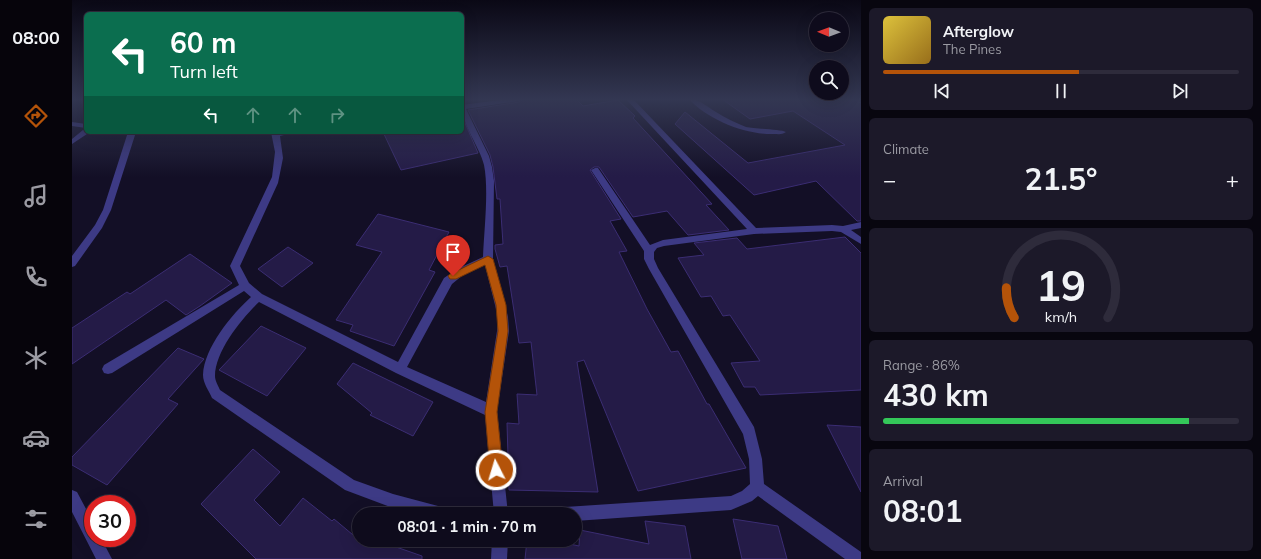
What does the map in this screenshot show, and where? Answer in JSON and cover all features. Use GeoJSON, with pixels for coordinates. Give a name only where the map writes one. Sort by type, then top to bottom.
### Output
{"type":"FeatureCollection","features":[{"type":"Feature","properties":{"kind":"street"},"geometry":{"type":"LineString","coordinates":[[470,125],[485,156],[488,167],[490,181],[488,259],[503,317],[503,331],[491,412],[500,507]]}},
{"type":"Feature","properties":{"kind":"street"},"geometry":{"type":"LineString","coordinates":[[654,125],[754,231]]}},
{"type":"Feature","properties":{"kind":"street"},"geometry":{"type":"LineString","coordinates":[[734,125],[766,133],[782,132]]}},
{"type":"Feature","properties":{"kind":"street"},"geometry":{"type":"LineString","coordinates":[[72,142],[84,133]]}},
{"type":"Feature","properties":{"kind":"street"},"geometry":{"type":"LineString","coordinates":[[72,263],[99,226],[107,210],[131,134]]}},
{"type":"Feature","properties":{"kind":"street"},"geometry":{"type":"LineString","coordinates":[[275,134],[280,161],[278,171],[274,183],[235,266],[245,286],[258,297],[400,369],[491,412]]}},
{"type":"Feature","properties":{"kind":"street"},"geometry":{"type":"LineString","coordinates":[[582,513],[731,503],[747,496],[757,487],[758,470],[755,452],[749,432],[654,269],[649,258],[649,251],[596,170]]}},
{"type":"Feature","properties":{"kind":"street"},"geometry":{"type":"LineString","coordinates":[[649,251],[654,246],[663,243],[754,231],[832,228],[842,229],[861,225]]}},
{"type":"Feature","properties":{"kind":"street"},"geometry":{"type":"LineString","coordinates":[[842,229],[861,241]]}},
{"type":"Feature","properties":{"kind":"street"},"geometry":{"type":"LineString","coordinates":[[400,369],[448,281],[460,272],[488,259]]}},
{"type":"Feature","properties":{"kind":"street"},"geometry":{"type":"LineString","coordinates":[[108,369],[245,286]]}},
{"type":"Feature","properties":{"kind":"street"},"geometry":{"type":"LineString","coordinates":[[258,297],[232,324],[214,355],[209,376],[216,394],[350,484],[393,501],[416,507]]}},
{"type":"Feature","properties":{"kind":"street"},"geometry":{"type":"LineString","coordinates":[[757,487],[858,559]]}},
{"type":"Feature","properties":{"kind":"street"},"geometry":{"type":"LineString","coordinates":[[72,497],[84,520]]}},
{"type":"Feature","properties":{"kind":"street"},"geometry":{"type":"LineString","coordinates":[[98,547],[104,559]]}},
{"type":"Feature","properties":{"kind":"street"},"geometry":{"type":"LineString","coordinates":[[499,559],[500,547]]}},
{"type":"Feature","properties":{"kind":"building"},"geometry":{"type":"Polygon","coordinates":[[[464,125],[466,125],[478,153],[401,170],[384,134],[464,134],[464,125]]]}},
{"type":"Feature","properties":{"kind":"building"},"geometry":{"type":"Polygon","coordinates":[[[475,125],[640,125],[712,204],[706,205],[729,230],[688,235],[667,211],[633,217],[599,167],[594,167],[590,170],[621,219],[610,221],[627,251],[619,252],[647,309],[671,352],[678,351],[707,404],[709,404],[746,468],[638,491],[584,360],[577,362],[598,492],[509,490],[507,423],[519,424],[517,394],[537,395],[531,342],[519,343],[507,266],[500,267],[495,249],[495,245],[503,244],[500,199],[497,199],[490,155],[475,125]]]}},
{"type":"Feature","properties":{"kind":"building"},"geometry":{"type":"Polygon","coordinates":[[[676,125],[701,125],[748,163],[845,145],[815,125],[861,125],[861,221],[857,221],[816,181],[754,195],[676,125]]]}},
{"type":"Feature","properties":{"kind":"building"},"geometry":{"type":"Polygon","coordinates":[[[378,214],[449,232],[429,270],[435,272],[394,346],[350,331],[353,325],[336,320],[382,252],[356,245],[378,214]]]}},
{"type":"Feature","properties":{"kind":"building"},"geometry":{"type":"Polygon","coordinates":[[[845,237],[861,253],[861,390],[760,395],[755,387],[744,387],[731,363],[760,361],[730,315],[723,316],[711,296],[701,297],[678,258],[704,255],[694,243],[737,238],[747,249],[845,237]]]}},
{"type":"Feature","properties":{"kind":"building"},"geometry":{"type":"Polygon","coordinates":[[[288,247],[313,263],[282,287],[258,269],[288,247]]]}},
{"type":"Feature","properties":{"kind":"building"},"geometry":{"type":"Polygon","coordinates":[[[190,254],[232,283],[186,315],[166,300],[72,364],[72,328],[127,292],[130,294],[190,254]]]}},
{"type":"Feature","properties":{"kind":"building"},"geometry":{"type":"Polygon","coordinates":[[[261,326],[306,348],[267,396],[219,370],[261,326]]]}},
{"type":"Feature","properties":{"kind":"building"},"geometry":{"type":"Polygon","coordinates":[[[178,348],[204,359],[168,399],[178,404],[107,485],[72,465],[72,457],[178,348]]]}},
{"type":"Feature","properties":{"kind":"building"},"geometry":{"type":"Polygon","coordinates":[[[353,363],[433,402],[413,436],[370,415],[372,413],[337,384],[353,363]]]}},
{"type":"Feature","properties":{"kind":"building"},"geometry":{"type":"Polygon","coordinates":[[[827,425],[861,427],[861,492],[827,425]]]}},
{"type":"Feature","properties":{"kind":"building"},"geometry":{"type":"Polygon","coordinates":[[[253,449],[280,472],[254,500],[280,526],[303,498],[332,521],[334,519],[352,534],[352,547],[396,547],[422,556],[422,559],[256,559],[201,504],[253,449]]]}},
{"type":"Feature","properties":{"kind":"building"},"geometry":{"type":"Polygon","coordinates":[[[733,519],[778,526],[787,559],[742,559],[733,519]]]}},
{"type":"Feature","properties":{"kind":"building"},"geometry":{"type":"Polygon","coordinates":[[[645,521],[685,526],[691,559],[525,559],[526,547],[582,547],[582,530],[649,544],[645,521]]]}},
{"type":"Feature","properties":{"kind":"route"},"geometry":{"type":"LineString","coordinates":[[453,276],[488,259],[501,305],[503,331],[491,412],[496,470]]}}]}
